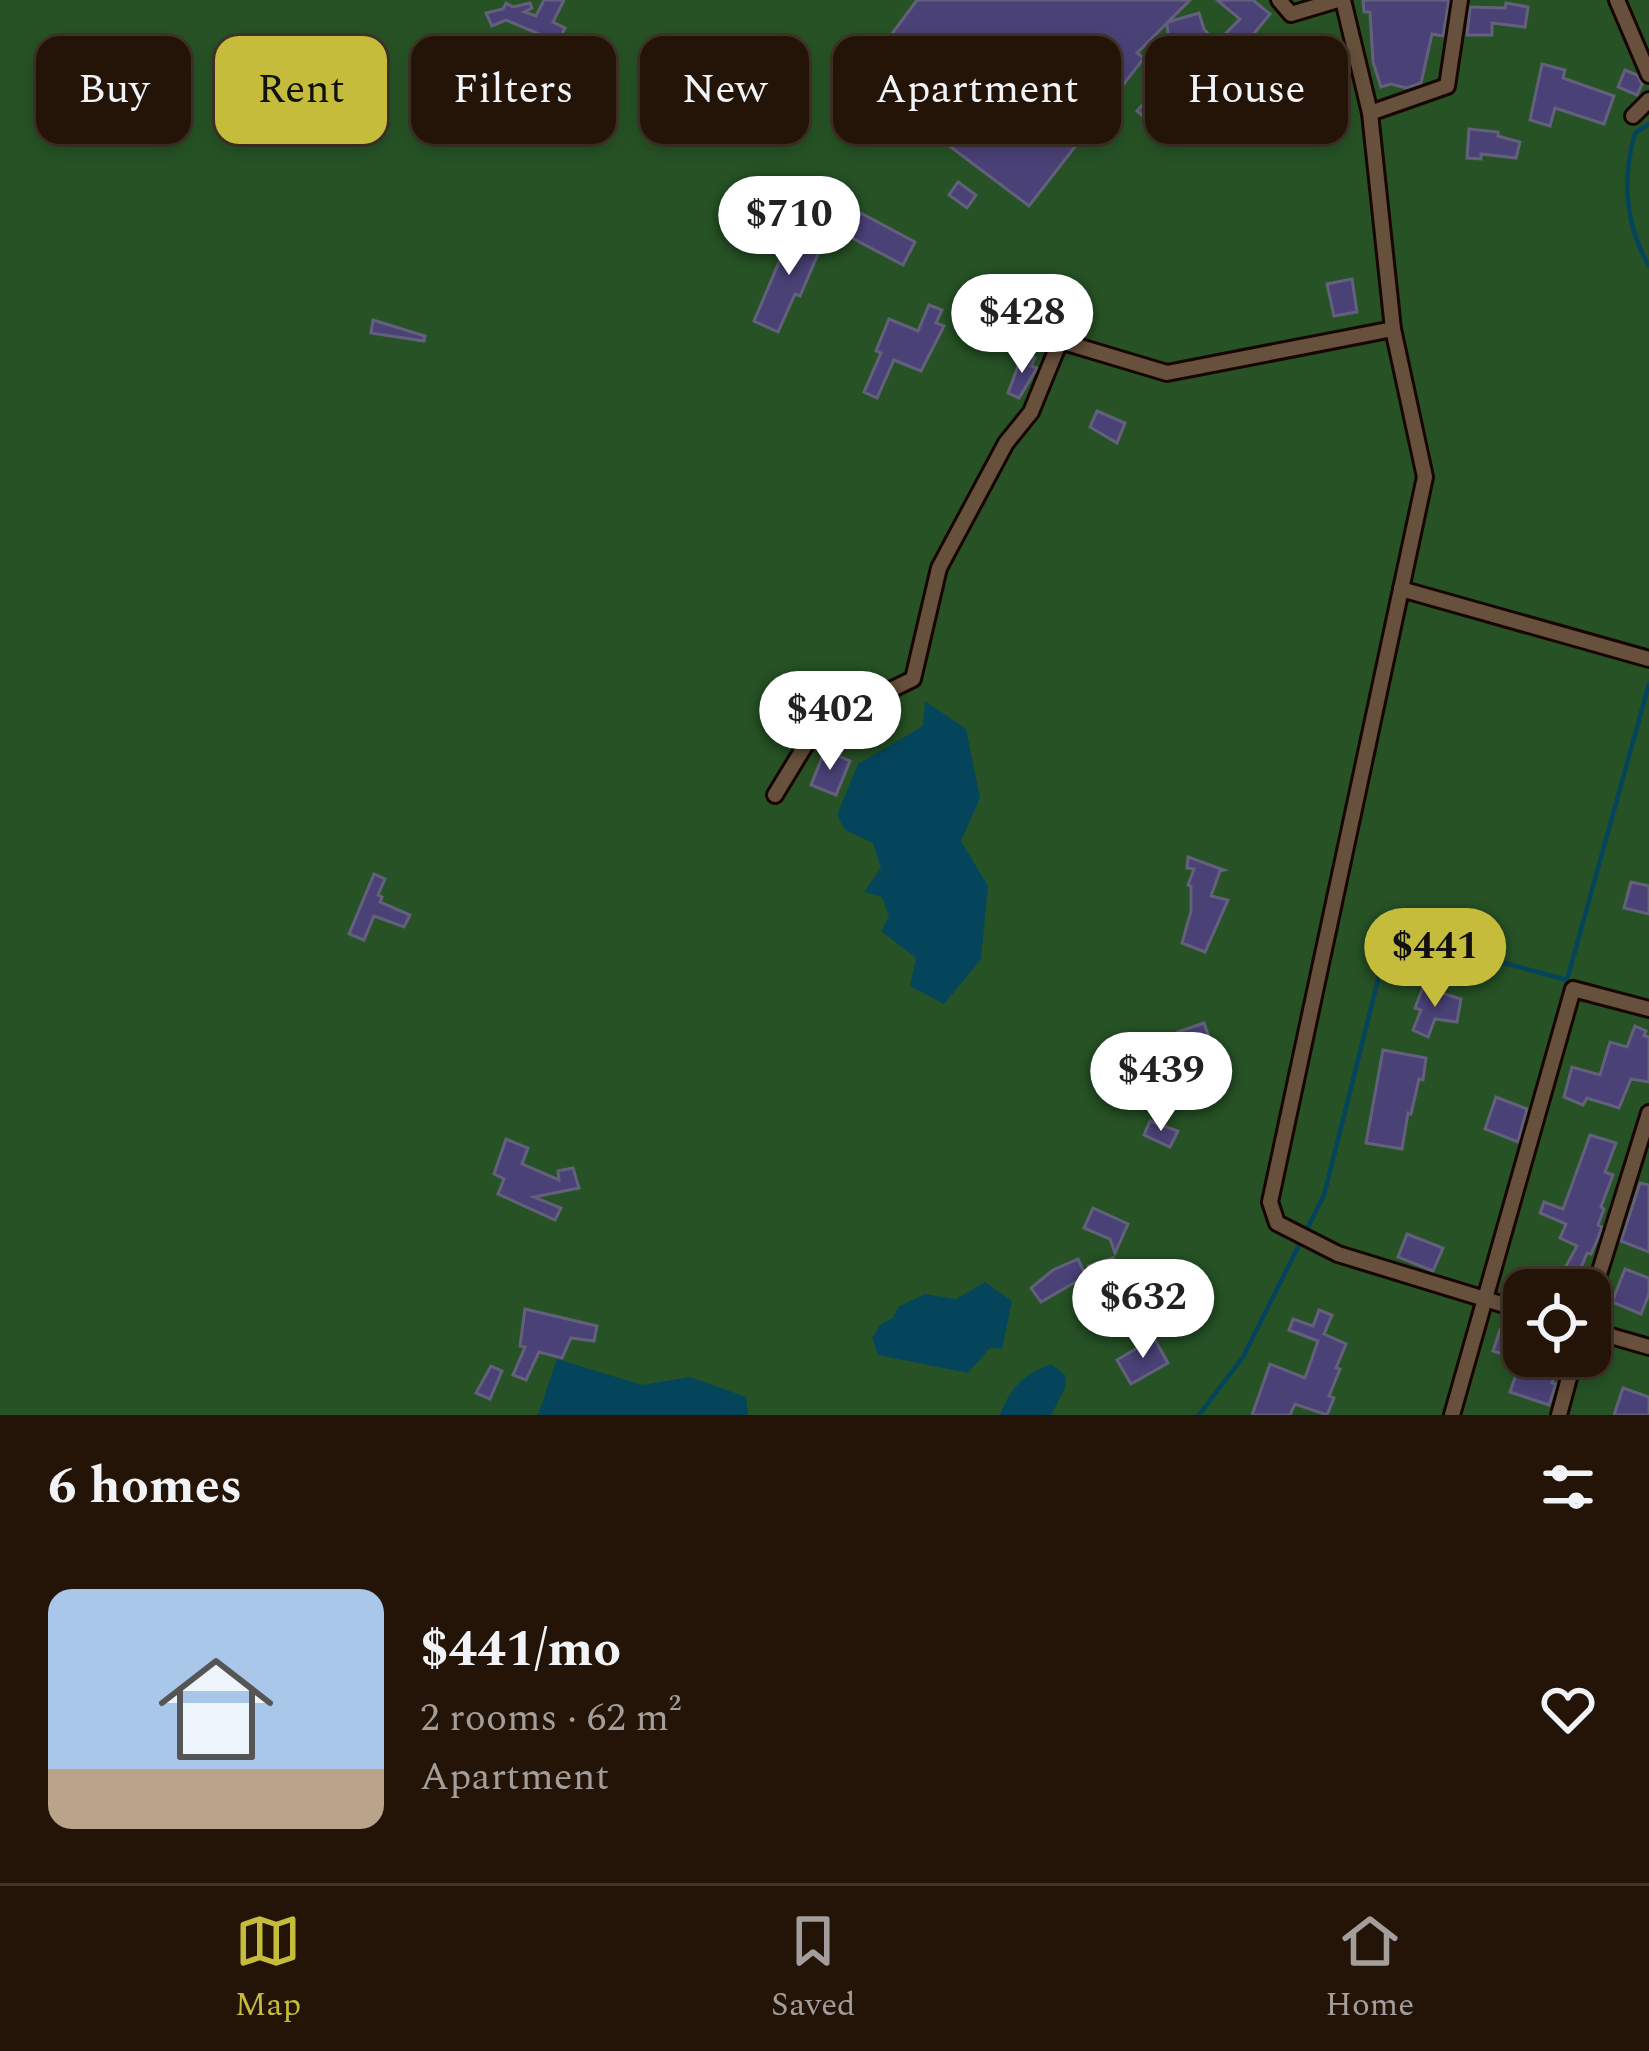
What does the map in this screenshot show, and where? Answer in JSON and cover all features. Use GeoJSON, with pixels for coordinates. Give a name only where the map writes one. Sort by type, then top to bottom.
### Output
{"type":"FeatureCollection","features":[{"type":"Feature","properties":{"kind":"street"},"geometry":{"type":"LineString","coordinates":[[1279,0],[1291,14],[1341,0],[1370,113],[1393,328],[1424,477],[1270,1202],[1277,1223],[1338,1254],[1503,1305]]}},
{"type":"Feature","properties":{"kind":"street"},"geometry":{"type":"LineString","coordinates":[[1370,113],[1448,86],[1460,0]]}},
{"type":"Feature","properties":{"kind":"street"},"geometry":{"type":"LineString","coordinates":[[1617,0],[1649,75]]}},
{"type":"Feature","properties":{"kind":"street"},"geometry":{"type":"LineString","coordinates":[[1633,116],[1649,100]]}},
{"type":"Feature","properties":{"kind":"street"},"geometry":{"type":"LineString","coordinates":[[775,795],[817,726],[914,679],[939,568],[1006,443],[1031,412],[1060,341],[1167,373],[1393,328]]}},
{"type":"Feature","properties":{"kind":"street"},"geometry":{"type":"LineString","coordinates":[[1401,589],[1649,659]]}},
{"type":"Feature","properties":{"kind":"street"},"geometry":{"type":"LineString","coordinates":[[1452,1415],[1573,989],[1649,1009]]}},
{"type":"Feature","properties":{"kind":"street"},"geometry":{"type":"LineString","coordinates":[[1601,1269],[1649,1113]]}},
{"type":"Feature","properties":{"kind":"street"},"geometry":{"type":"LineString","coordinates":[[1611,1336],[1649,1347]]}},
{"type":"Feature","properties":{"kind":"street"},"geometry":{"type":"LineString","coordinates":[[1559,1415],[1569,1377]]}},
{"type":"Feature","properties":{"kind":"green space"},"geometry":{"type":"Polygon","coordinates":[[[0,0],[1649,0],[1649,1415],[0,1415],[0,0]]]}},
{"type":"Feature","properties":{"kind":"water"},"geometry":{"type":"Polygon","coordinates":[[[925,701],[966,729],[980,798],[961,841],[988,886],[981,959],[944,1004],[910,986],[916,958],[881,931],[889,916],[882,897],[864,892],[881,868],[873,843],[845,830],[837,815],[858,764],[923,726],[925,701]]]}},
{"type":"Feature","properties":{"kind":"water"},"geometry":{"type":"Polygon","coordinates":[[[985,1282],[1012,1301],[1002,1349],[990,1348],[968,1373],[878,1355],[872,1338],[898,1307],[925,1294],[956,1299],[985,1282]]]}},
{"type":"Feature","properties":{"kind":"water"},"geometry":{"type":"Polygon","coordinates":[[[557,1359],[642,1385],[690,1377],[746,1397],[748,1415],[538,1415],[557,1359]]]}},
{"type":"Feature","properties":{"kind":"water"},"geometry":{"type":"Polygon","coordinates":[[[1051,1364],[1066,1376],[1051,1415],[1000,1415],[1019,1383],[1051,1364]]]}},
{"type":"Feature","properties":{"kind":"building"},"geometry":{"type":"Polygon","coordinates":[[[544,0],[564,0],[553,22],[565,28],[561,36],[544,36],[506,20],[492,26],[486,13],[503,9],[506,3],[513,7],[530,3],[532,8],[524,12],[536,16],[544,0]]]}},
{"type":"Feature","properties":{"kind":"building"},"geometry":{"type":"Polygon","coordinates":[[[917,0],[1190,0],[1168,22],[1199,13],[1210,36],[1168,36],[1167,23],[1154,36],[1145,36],[1145,45],[1137,53],[1144,58],[1121,88],[1121,36],[890,36],[917,0]]]}},
{"type":"Feature","properties":{"kind":"building"},"geometry":{"type":"Polygon","coordinates":[[[1217,0],[1253,0],[1270,14],[1252,36],[1223,36],[1240,19],[1217,0]]]}},
{"type":"Feature","properties":{"kind":"building"},"geometry":{"type":"Polygon","coordinates":[[[1363,0],[1449,0],[1443,36],[1432,34],[1421,83],[1381,87],[1373,62],[1370,12],[1364,12],[1363,0]]]}},
{"type":"Feature","properties":{"kind":"building"},"geometry":{"type":"Polygon","coordinates":[[[1506,3],[1528,7],[1525,27],[1492,23],[1492,35],[1467,35],[1470,7],[1505,8],[1506,3]]]}},
{"type":"Feature","properties":{"kind":"building"},"geometry":{"type":"Polygon","coordinates":[[[1542,64],[1565,70],[1563,78],[1614,96],[1604,124],[1555,108],[1550,126],[1530,120],[1542,64]]]}},
{"type":"Feature","properties":{"kind":"building"},"geometry":{"type":"Polygon","coordinates":[[[1625,70],[1637,75],[1642,84],[1637,95],[1618,87],[1625,70]]]}},
{"type":"Feature","properties":{"kind":"building"},"geometry":{"type":"Polygon","coordinates":[[[1469,129],[1498,132],[1498,136],[1520,142],[1516,158],[1481,154],[1481,159],[1467,158],[1469,129]]]}},
{"type":"Feature","properties":{"kind":"building"},"geometry":{"type":"Polygon","coordinates":[[[947,144],[1077,144],[1029,206],[947,144]]]}},
{"type":"Feature","properties":{"kind":"building"},"geometry":{"type":"Polygon","coordinates":[[[958,182],[976,195],[967,208],[949,195],[958,182]]]}},
{"type":"Feature","properties":{"kind":"building"},"geometry":{"type":"Polygon","coordinates":[[[846,205],[915,242],[903,265],[833,228],[846,205]]]}},
{"type":"Feature","properties":{"kind":"building"},"geometry":{"type":"Polygon","coordinates":[[[794,227],[824,240],[778,332],[754,321],[794,227]]]}},
{"type":"Feature","properties":{"kind":"building"},"geometry":{"type":"Polygon","coordinates":[[[1352,279],[1357,312],[1334,316],[1327,284],[1352,279]]]}},
{"type":"Feature","properties":{"kind":"building"},"geometry":{"type":"Polygon","coordinates":[[[929,305],[942,310],[936,323],[944,326],[921,371],[894,360],[877,398],[864,392],[889,319],[918,331],[929,305]]]}},
{"type":"Feature","properties":{"kind":"building"},"geometry":{"type":"Polygon","coordinates":[[[373,320],[425,336],[424,341],[371,333],[373,320]]]}},
{"type":"Feature","properties":{"kind":"building"},"geometry":{"type":"Polygon","coordinates":[[[1023,353],[1035,358],[1031,366],[1037,368],[1019,398],[1008,393],[1023,353]]]}},
{"type":"Feature","properties":{"kind":"building"},"geometry":{"type":"Polygon","coordinates":[[[1097,411],[1125,423],[1117,443],[1090,427],[1097,411]]]}},
{"type":"Feature","properties":{"kind":"building"},"geometry":{"type":"Polygon","coordinates":[[[825,750],[850,761],[836,795],[811,785],[825,750]]]}},
{"type":"Feature","properties":{"kind":"building"},"geometry":{"type":"Polygon","coordinates":[[[1188,857],[1224,870],[1211,896],[1228,900],[1205,952],[1182,943],[1191,911],[1188,885],[1194,869],[1187,868],[1188,857]]]}},
{"type":"Feature","properties":{"kind":"building"},"geometry":{"type":"Polygon","coordinates":[[[374,874],[385,879],[380,902],[410,915],[404,927],[374,916],[364,940],[349,934],[374,874]]]}},
{"type":"Feature","properties":{"kind":"building"},"geometry":{"type":"Polygon","coordinates":[[[1631,882],[1649,886],[1649,914],[1624,908],[1631,882]]]}},
{"type":"Feature","properties":{"kind":"building"},"geometry":{"type":"Polygon","coordinates":[[[1423,987],[1461,999],[1457,1022],[1435,1019],[1428,1037],[1413,1030],[1423,987]]]}},
{"type":"Feature","properties":{"kind":"building"},"geometry":{"type":"Polygon","coordinates":[[[1204,1023],[1217,1060],[1191,1069],[1178,1032],[1204,1023]]]}},
{"type":"Feature","properties":{"kind":"building"},"geometry":{"type":"Polygon","coordinates":[[[1635,1026],[1649,1037],[1649,1082],[1631,1079],[1619,1108],[1587,1098],[1583,1105],[1564,1097],[1572,1067],[1600,1075],[1610,1042],[1627,1047],[1635,1026]]]}},
{"type":"Feature","properties":{"kind":"building"},"geometry":{"type":"Polygon","coordinates":[[[1383,1050],[1426,1058],[1402,1149],[1366,1143],[1383,1050]]]}},
{"type":"Feature","properties":{"kind":"building"},"geometry":{"type":"Polygon","coordinates":[[[1496,1097],[1527,1109],[1518,1142],[1485,1129],[1496,1097]]]}},
{"type":"Feature","properties":{"kind":"building"},"geometry":{"type":"Polygon","coordinates":[[[1150,1121],[1178,1131],[1170,1147],[1144,1135],[1150,1121]]]}},
{"type":"Feature","properties":{"kind":"building"},"geometry":{"type":"Polygon","coordinates":[[[1590,1135],[1616,1143],[1605,1172],[1613,1175],[1601,1207],[1598,1225],[1602,1227],[1581,1269],[1564,1269],[1577,1246],[1560,1238],[1566,1224],[1540,1213],[1544,1202],[1563,1209],[1590,1135]]]}},
{"type":"Feature","properties":{"kind":"building"},"geometry":{"type":"Polygon","coordinates":[[[506,1139],[528,1148],[522,1164],[559,1180],[558,1171],[573,1168],[579,1188],[534,1197],[561,1208],[555,1220],[498,1194],[504,1179],[494,1174],[506,1139]]]}},
{"type":"Feature","properties":{"kind":"building"},"geometry":{"type":"Polygon","coordinates":[[[1640,1183],[1649,1185],[1649,1252],[1621,1241],[1640,1183]]]}},
{"type":"Feature","properties":{"kind":"building"},"geometry":{"type":"Polygon","coordinates":[[[1093,1208],[1128,1224],[1115,1253],[1110,1239],[1084,1228],[1093,1208]]]}},
{"type":"Feature","properties":{"kind":"building"},"geometry":{"type":"Polygon","coordinates":[[[1407,1234],[1443,1248],[1433,1271],[1398,1257],[1407,1234]]]}},
{"type":"Feature","properties":{"kind":"building"},"geometry":{"type":"Polygon","coordinates":[[[1113,1258],[1117,1270],[1091,1277],[1088,1266],[1113,1258]]]}},
{"type":"Feature","properties":{"kind":"building"},"geometry":{"type":"Polygon","coordinates":[[[1078,1259],[1086,1276],[1041,1302],[1031,1288],[1053,1270],[1078,1259]]]}},
{"type":"Feature","properties":{"kind":"building"},"geometry":{"type":"Polygon","coordinates":[[[1625,1269],[1649,1278],[1641,1314],[1612,1302],[1625,1269]]]}},
{"type":"Feature","properties":{"kind":"building"},"geometry":{"type":"Polygon","coordinates":[[[525,1309],[597,1326],[594,1341],[571,1338],[562,1358],[539,1352],[526,1380],[513,1375],[525,1347],[520,1346],[525,1309]]]}},
{"type":"Feature","properties":{"kind":"building"},"geometry":{"type":"Polygon","coordinates":[[[1319,1310],[1332,1315],[1324,1334],[1346,1344],[1327,1415],[1295,1404],[1290,1415],[1252,1415],[1270,1364],[1305,1378],[1318,1341],[1289,1330],[1293,1319],[1313,1326],[1319,1310]]]}},
{"type":"Feature","properties":{"kind":"building"},"geometry":{"type":"Polygon","coordinates":[[[1500,1330],[1503,1331],[1503,1354],[1493,1351],[1500,1330]]]}},
{"type":"Feature","properties":{"kind":"building"},"geometry":{"type":"Polygon","coordinates":[[[1154,1338],[1168,1363],[1131,1384],[1117,1360],[1154,1338]]]}},
{"type":"Feature","properties":{"kind":"building"},"geometry":{"type":"Polygon","coordinates":[[[491,1366],[502,1371],[490,1399],[476,1393],[491,1366]]]}},
{"type":"Feature","properties":{"kind":"building"},"geometry":{"type":"Polygon","coordinates":[[[1515,1377],[1554,1377],[1549,1405],[1510,1392],[1515,1377]]]}},
{"type":"Feature","properties":{"kind":"building"},"geometry":{"type":"Polygon","coordinates":[[[1623,1388],[1649,1397],[1649,1415],[1614,1415],[1623,1388]]]}},
{"type":"Feature","properties":{"kind":"waterway"},"geometry":{"type":"LineString","coordinates":[[1649,124],[1635,133],[1627,184],[1635,234],[1649,266]]}},
{"type":"Feature","properties":{"kind":"waterway"},"geometry":{"type":"LineString","coordinates":[[1199,1415],[1243,1357],[1324,1195],[1390,932],[1567,980],[1649,684]]}}]}
